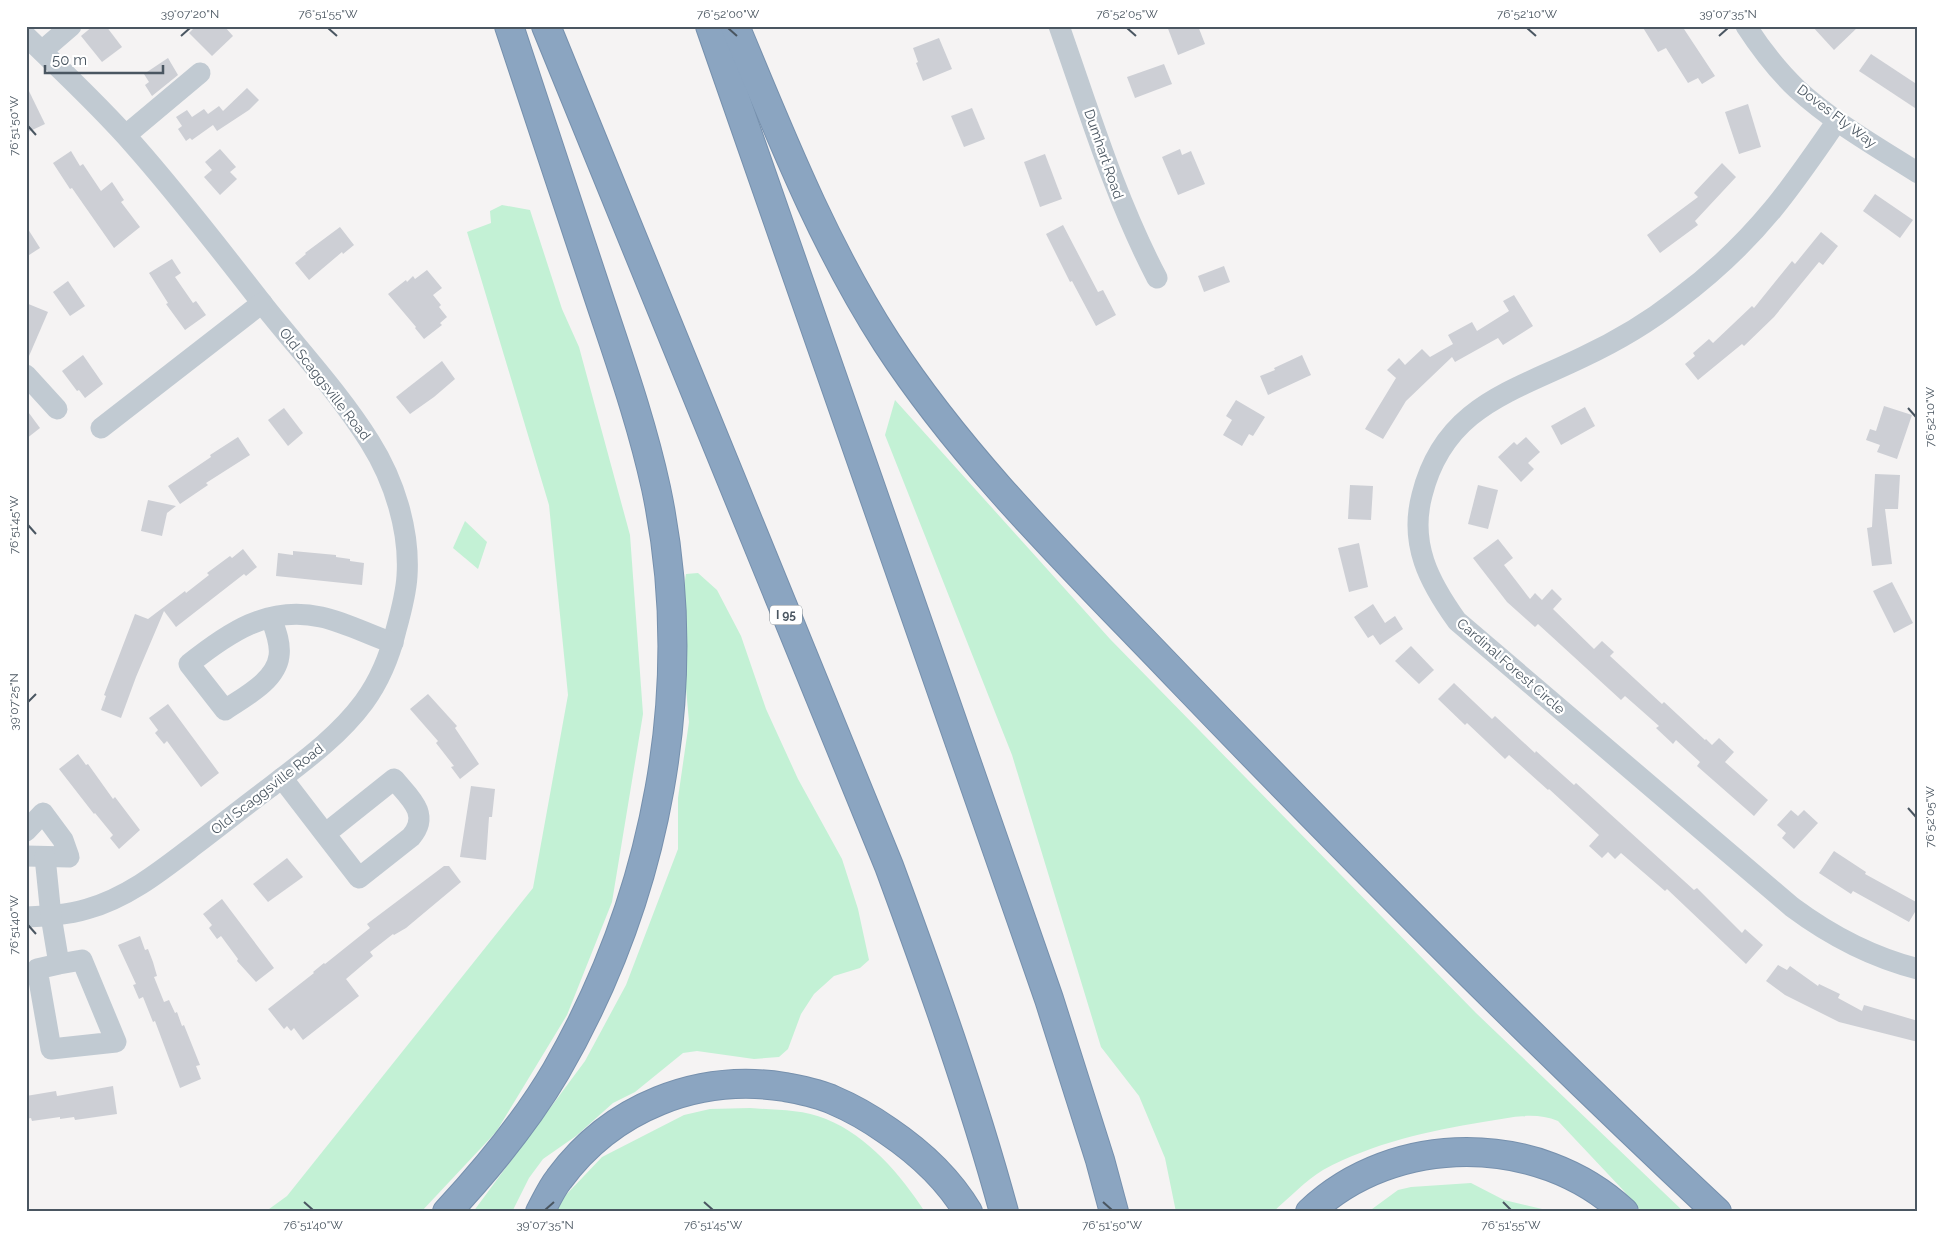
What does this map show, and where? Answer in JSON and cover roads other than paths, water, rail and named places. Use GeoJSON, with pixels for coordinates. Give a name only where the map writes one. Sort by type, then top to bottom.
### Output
{"type":"FeatureCollection","features":[{"type":"Feature","properties":{"kind":"highway"},"geometry":{"type":"LineString","coordinates":[[447,1212],[471,1186],[516,1130],[555,1072],[585,1015],[616,948],[640,878],[658,805],[667,740],[673,663],[671,604],[664,538],[656,489],[642,434],[625,375],[509,26]]}},
{"type":"Feature","properties":{"kind":"highway","name":"I 95"},"geometry":{"type":"LineString","coordinates":[[546,26],[889,866],[939,1004],[990,1162],[1004,1212]]}},
{"type":"Feature","properties":{"kind":"highway"},"geometry":{"type":"LineString","coordinates":[[710,26],[1046,989],[1100,1160],[1114,1212]]}},
{"type":"Feature","properties":{"kind":"highway"},"geometry":{"type":"LineString","coordinates":[[735,26],[788,153],[846,275],[888,344],[925,397],[966,449],[1039,532],[1239,740],[1415,919],[1576,1078],[1716,1212]]}},
{"type":"Feature","properties":{"kind":"highway"},"geometry":{"type":"LineString","coordinates":[[540,1212],[558,1179],[587,1147],[617,1123],[651,1104],[685,1091],[725,1084],[760,1083],[794,1089],[831,1099],[866,1116],[906,1143],[941,1176],[968,1212]]}},
{"type":"Feature","properties":{"kind":"highway"},"geometry":{"type":"LineString","coordinates":[[1310,1212],[1350,1181],[1389,1164],[1429,1155],[1465,1151],[1504,1154],[1538,1162],[1572,1176],[1610,1199],[1624,1212]]}},
{"type":"Feature","properties":{"kind":"street"},"geometry":{"type":"LineString","coordinates":[[31,44],[71,26]]}},
{"type":"Feature","properties":{"kind":"street","name":"Dumhart Road"},"geometry":{"type":"LineString","coordinates":[[1059,26],[1122,203],[1136,238],[1157,278]]}},
{"type":"Feature","properties":{"kind":"street","name":"Doves Fly Way"},"geometry":{"type":"LineString","coordinates":[[1746,26],[1766,55],[1797,89],[1837,121],[1918,173]]}},
{"type":"Feature","properties":{"kind":"street","name":"Old Scaggsville Road"},"geometry":{"type":"LineString","coordinates":[[26,917],[51,916],[86,909],[125,894],[157,874],[335,735],[352,717],[376,684],[393,643],[403,604],[407,576],[406,544],[400,510],[390,480],[371,443],[344,405],[191,212],[126,135],[99,107],[31,44]]}},
{"type":"Feature","properties":{"kind":"street"},"geometry":{"type":"LineString","coordinates":[[126,135],[200,72]]}},
{"type":"Feature","properties":{"kind":"street","name":"Cardinal Forest Circle"},"geometry":{"type":"LineString","coordinates":[[1837,121],[1796,180],[1772,210],[1703,280],[1676,301],[1614,340],[1585,356],[1510,389],[1477,410],[1456,428],[1438,450],[1426,477],[1420,502],[1419,538],[1426,572],[1438,595],[1457,621],[1792,907],[1820,928],[1857,948],[1893,963],[1918,969]]}},
{"type":"Feature","properties":{"kind":"street"},"geometry":{"type":"LineString","coordinates":[[101,428],[262,303]]}},
{"type":"Feature","properties":{"kind":"street"},"geometry":{"type":"LineString","coordinates":[[26,375],[57,409]]}},
{"type":"Feature","properties":{"kind":"street"},"geometry":{"type":"LineString","coordinates":[[272,618],[278,639],[280,656],[273,671],[262,683],[226,710],[189,664],[223,637],[245,625],[272,618],[297,614],[320,616],[393,643]]}},
{"type":"Feature","properties":{"kind":"street"},"geometry":{"type":"LineString","coordinates":[[282,778],[324,834],[359,878],[411,837],[417,830],[420,819],[417,808],[394,779],[324,834]]}},
{"type":"Feature","properties":{"kind":"street"},"geometry":{"type":"LineString","coordinates":[[26,831],[43,813],[63,840],[69,857],[36,856],[51,916],[59,964]]}},
{"type":"Feature","properties":{"kind":"street"},"geometry":{"type":"LineString","coordinates":[[82,960],[116,1042],[51,1049],[37,969],[59,964],[82,960]]}}]}
